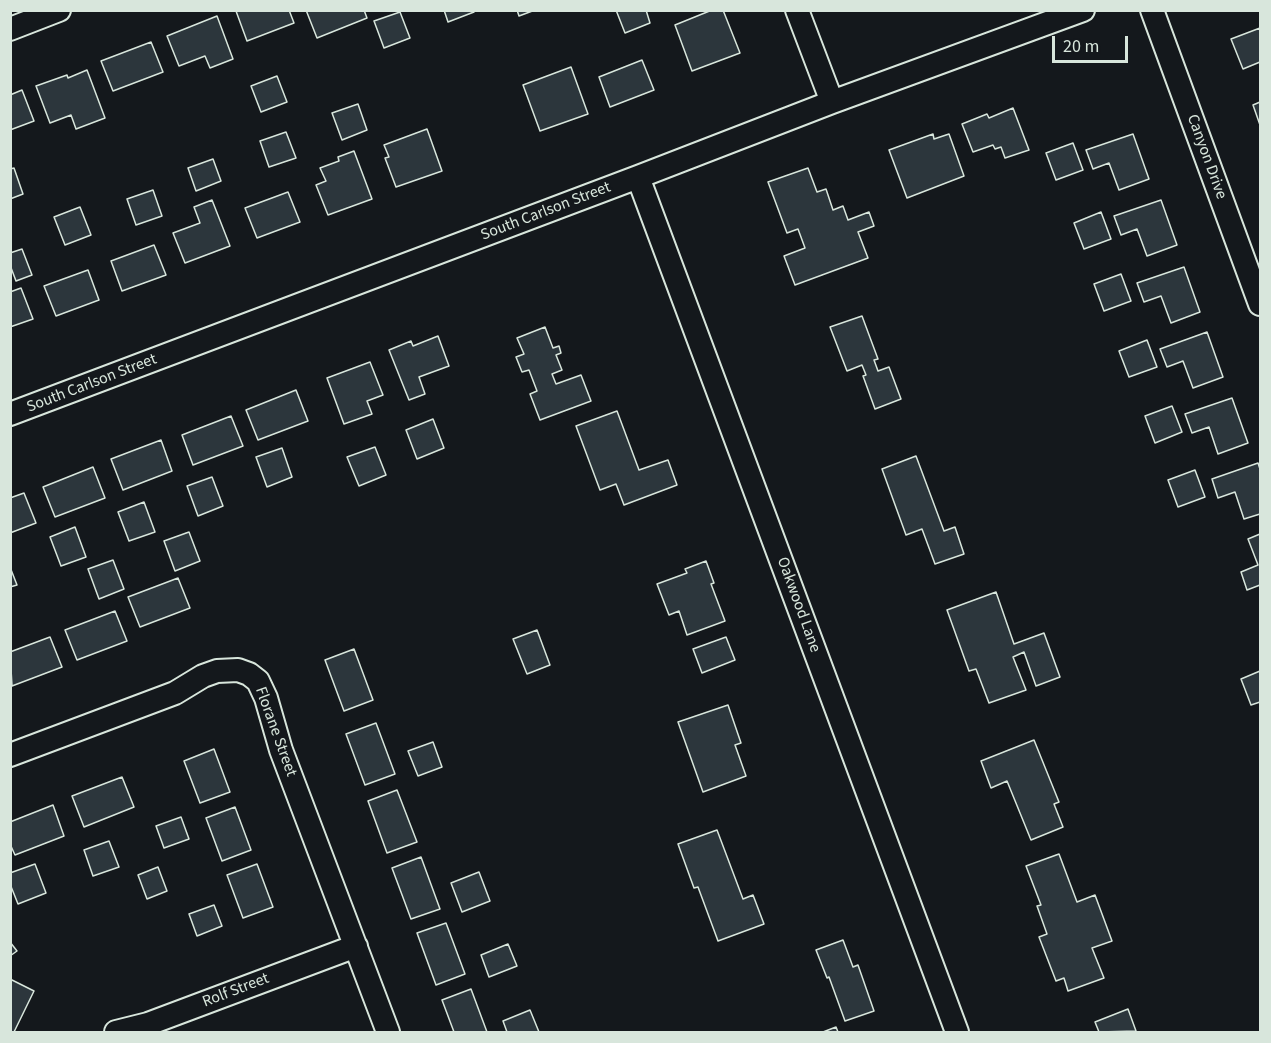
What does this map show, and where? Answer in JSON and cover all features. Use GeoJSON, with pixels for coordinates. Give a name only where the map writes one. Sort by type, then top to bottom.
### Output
{"type":"FeatureCollection","features":[{"type":"Feature","properties":{"kind":"street"},"geometry":{"type":"LineString","coordinates":[[10,28],[59,10]]}},
{"type":"Feature","properties":{"kind":"street"},"geometry":{"type":"LineString","coordinates":[[797,10],[832,102]]}},
{"type":"Feature","properties":{"kind":"street","name":"South Carlson Street"},"geometry":{"type":"LineString","coordinates":[[10,414],[832,102],[1083,10]]}},
{"type":"Feature","properties":{"kind":"street","name":"Canyon Drive"},"geometry":{"type":"LineString","coordinates":[[1152,10],[1260,304]]}},
{"type":"Feature","properties":{"kind":"street","name":"Oakwood Lane"},"geometry":{"type":"LineString","coordinates":[[638,177],[957,1032]]}},
{"type":"Feature","properties":{"kind":"street","name":"Florane Street"},"geometry":{"type":"LineString","coordinates":[[10,755],[175,693],[210,674],[229,669],[249,674],[258,681],[266,698],[281,750],[388,1032]]}},
{"type":"Feature","properties":{"kind":"street","name":"Rolf Street"},"geometry":{"type":"LineString","coordinates":[[116,1032],[148,1024],[356,946]]}},
{"type":"Feature","properties":{"kind":"building"},"geometry":{"type":"Polygon","coordinates":[[[289,10],[294,23],[247,41],[236,11],[289,10]]]}},
{"type":"Feature","properties":{"kind":"building"},"geometry":{"type":"Polygon","coordinates":[[[306,10],[364,10],[367,18],[317,38],[306,10]]]}},
{"type":"Feature","properties":{"kind":"building"},"geometry":{"type":"Polygon","coordinates":[[[444,10],[473,10],[474,12],[448,22],[444,10]]]}},
{"type":"Feature","properties":{"kind":"building"},"geometry":{"type":"Polygon","coordinates":[[[517,10],[535,10],[519,16],[517,10]]]}},
{"type":"Feature","properties":{"kind":"building"},"geometry":{"type":"Polygon","coordinates":[[[616,10],[646,10],[650,23],[625,33],[616,10]]]}},
{"type":"Feature","properties":{"kind":"building"},"geometry":{"type":"Polygon","coordinates":[[[712,10],[723,10],[740,53],[692,71],[675,25],[712,10]]]}},
{"type":"Feature","properties":{"kind":"building"},"geometry":{"type":"Polygon","coordinates":[[[400,12],[410,38],[384,48],[374,21],[400,12]]]}},
{"type":"Feature","properties":{"kind":"building"},"geometry":{"type":"Polygon","coordinates":[[[217,16],[233,59],[210,68],[205,56],[179,66],[167,36],[217,16]]]}},
{"type":"Feature","properties":{"kind":"building"},"geometry":{"type":"Polygon","coordinates":[[[1260,28],[1260,62],[1243,69],[1231,39],[1260,28]]]}},
{"type":"Feature","properties":{"kind":"building"},"geometry":{"type":"Polygon","coordinates":[[[151,42],[163,72],[113,91],[101,61],[151,42]]]}},
{"type":"Feature","properties":{"kind":"building"},"geometry":{"type":"Polygon","coordinates":[[[642,60],[654,90],[610,107],[599,77],[642,60]]]}},
{"type":"Feature","properties":{"kind":"building"},"geometry":{"type":"Polygon","coordinates":[[[571,67],[588,114],[540,131],[523,85],[571,67]]]}},
{"type":"Feature","properties":{"kind":"building"},"geometry":{"type":"Polygon","coordinates":[[[87,70],[105,118],[76,129],[71,115],[50,123],[36,86],[67,75],[68,78],[87,70]]]}},
{"type":"Feature","properties":{"kind":"building"},"geometry":{"type":"Polygon","coordinates":[[[277,76],[287,102],[261,112],[251,86],[277,76]]]}},
{"type":"Feature","properties":{"kind":"building"},"geometry":{"type":"Polygon","coordinates":[[[22,90],[34,121],[10,130],[10,95],[22,90]]]}},
{"type":"Feature","properties":{"kind":"building"},"geometry":{"type":"Polygon","coordinates":[[[1260,102],[1260,125],[1253,105],[1260,102]]]}},
{"type":"Feature","properties":{"kind":"building"},"geometry":{"type":"Polygon","coordinates":[[[358,104],[367,130],[342,140],[332,113],[358,104]]]}},
{"type":"Feature","properties":{"kind":"building"},"geometry":{"type":"Polygon","coordinates":[[[1013,108],[1029,150],[1005,158],[1001,147],[995,149],[993,145],[973,152],[962,124],[987,114],[989,118],[1013,108]]]}},
{"type":"Feature","properties":{"kind":"building"},"geometry":{"type":"Polygon","coordinates":[[[427,129],[442,171],[396,187],[385,158],[389,157],[384,145],[427,129]]]}},
{"type":"Feature","properties":{"kind":"building"},"geometry":{"type":"Polygon","coordinates":[[[286,132],[296,158],[269,167],[260,141],[286,132]]]}},
{"type":"Feature","properties":{"kind":"building"},"geometry":{"type":"Polygon","coordinates":[[[933,134],[934,139],[949,134],[964,176],[907,198],[889,150],[933,134]]]}},
{"type":"Feature","properties":{"kind":"building"},"geometry":{"type":"Polygon","coordinates":[[[1133,134],[1149,179],[1119,190],[1109,163],[1093,169],[1086,150],[1133,134]]]}},
{"type":"Feature","properties":{"kind":"building"},"geometry":{"type":"Polygon","coordinates":[[[1073,143],[1083,170],[1056,180],[1046,153],[1073,143]]]}},
{"type":"Feature","properties":{"kind":"building"},"geometry":{"type":"Polygon","coordinates":[[[354,151],[372,199],[328,215],[316,185],[326,181],[320,168],[339,161],[338,157],[354,151]]]}},
{"type":"Feature","properties":{"kind":"building"},"geometry":{"type":"Polygon","coordinates":[[[213,159],[221,181],[196,191],[188,168],[213,159]]]}},
{"type":"Feature","properties":{"kind":"building"},"geometry":{"type":"Polygon","coordinates":[[[14,168],[23,194],[10,199],[10,169],[14,168]]]}},
{"type":"Feature","properties":{"kind":"building"},"geometry":{"type":"Polygon","coordinates":[[[808,168],[817,192],[826,189],[833,210],[843,206],[848,220],[869,212],[874,226],[858,232],[868,258],[795,285],[784,256],[805,248],[798,229],[787,233],[768,182],[808,168]]]}},
{"type":"Feature","properties":{"kind":"building"},"geometry":{"type":"Polygon","coordinates":[[[153,190],[162,216],[136,225],[127,199],[153,190]]]}},
{"type":"Feature","properties":{"kind":"building"},"geometry":{"type":"Polygon","coordinates":[[[288,192],[300,222],[257,238],[245,208],[288,192]]]}},
{"type":"Feature","properties":{"kind":"building"},"geometry":{"type":"Polygon","coordinates":[[[212,200],[230,246],[185,263],[173,233],[200,223],[194,207],[212,200]]]}},
{"type":"Feature","properties":{"kind":"building"},"geometry":{"type":"Polygon","coordinates":[[[1161,200],[1177,245],[1147,256],[1137,229],[1121,235],[1114,216],[1161,200]]]}},
{"type":"Feature","properties":{"kind":"building"},"geometry":{"type":"Polygon","coordinates":[[[80,207],[91,235],[65,245],[54,217],[80,207]]]}},
{"type":"Feature","properties":{"kind":"building"},"geometry":{"type":"Polygon","coordinates":[[[1101,212],[1111,239],[1084,249],[1074,223],[1101,212]]]}},
{"type":"Feature","properties":{"kind":"building"},"geometry":{"type":"Polygon","coordinates":[[[154,245],[166,275],[122,291],[111,261],[154,245]]]}},
{"type":"Feature","properties":{"kind":"building"},"geometry":{"type":"Polygon","coordinates":[[[22,249],[32,275],[16,281],[10,265],[10,253],[22,249]]]}},
{"type":"Feature","properties":{"kind":"building"},"geometry":{"type":"Polygon","coordinates":[[[1184,267],[1200,312],[1171,323],[1161,296],[1144,302],[1137,283],[1184,267]]]}},
{"type":"Feature","properties":{"kind":"building"},"geometry":{"type":"Polygon","coordinates":[[[88,270],[99,300],[56,316],[44,286],[88,270]]]}},
{"type":"Feature","properties":{"kind":"building"},"geometry":{"type":"Polygon","coordinates":[[[1121,274],[1131,301],[1104,311],[1094,284],[1121,274]]]}},
{"type":"Feature","properties":{"kind":"building"},"geometry":{"type":"Polygon","coordinates":[[[21,288],[33,319],[10,327],[10,292],[21,288]]]}},
{"type":"Feature","properties":{"kind":"building"},"geometry":{"type":"Polygon","coordinates":[[[862,316],[878,359],[874,360],[878,371],[889,367],[901,399],[875,409],[863,376],[866,375],[862,365],[847,371],[830,327],[862,316]]]}},
{"type":"Feature","properties":{"kind":"building"},"geometry":{"type":"Polygon","coordinates":[[[545,327],[553,348],[559,346],[561,353],[556,355],[562,370],[552,374],[556,384],[581,375],[591,401],[540,420],[530,394],[537,391],[529,370],[522,372],[516,357],[524,354],[517,338],[545,327]]]}},
{"type":"Feature","properties":{"kind":"building"},"geometry":{"type":"Polygon","coordinates":[[[1207,332],[1223,377],[1193,388],[1183,361],[1167,367],[1160,349],[1207,332]]]}},
{"type":"Feature","properties":{"kind":"building"},"geometry":{"type":"Polygon","coordinates":[[[438,336],[449,366],[419,377],[425,394],[409,400],[389,350],[411,341],[413,346],[438,336]]]}},
{"type":"Feature","properties":{"kind":"building"},"geometry":{"type":"Polygon","coordinates":[[[1147,340],[1157,367],[1129,377],[1119,351],[1147,340]]]}},
{"type":"Feature","properties":{"kind":"building"},"geometry":{"type":"Polygon","coordinates":[[[370,362],[383,395],[367,401],[372,414],[344,424],[327,378],[370,362]]]}},
{"type":"Feature","properties":{"kind":"building"},"geometry":{"type":"Polygon","coordinates":[[[296,390],[308,421],[258,440],[246,410],[296,390]]]}},
{"type":"Feature","properties":{"kind":"building"},"geometry":{"type":"Polygon","coordinates":[[[1232,398],[1248,443],[1218,454],[1209,427],[1192,433],[1185,414],[1232,398]]]}},
{"type":"Feature","properties":{"kind":"building"},"geometry":{"type":"Polygon","coordinates":[[[1172,406],[1182,432],[1155,443],[1145,416],[1172,406]]]}},
{"type":"Feature","properties":{"kind":"building"},"geometry":{"type":"Polygon","coordinates":[[[617,411],[639,470],[668,460],[677,485],[624,505],[616,484],[600,490],[576,426],[617,411]]]}},
{"type":"Feature","properties":{"kind":"building"},"geometry":{"type":"Polygon","coordinates":[[[231,416],[243,446],[193,465],[182,435],[231,416]]]}},
{"type":"Feature","properties":{"kind":"building"},"geometry":{"type":"Polygon","coordinates":[[[433,419],[444,448],[417,459],[406,430],[433,419]]]}},
{"type":"Feature","properties":{"kind":"building"},"geometry":{"type":"Polygon","coordinates":[[[161,440],[172,471],[123,490],[111,459],[161,440]]]}},
{"type":"Feature","properties":{"kind":"building"},"geometry":{"type":"Polygon","coordinates":[[[375,447],[386,475],[359,486],[347,457],[375,447]]]}},
{"type":"Feature","properties":{"kind":"building"},"geometry":{"type":"Polygon","coordinates":[[[282,448],[292,477],[267,487],[256,457],[282,448]]]}},
{"type":"Feature","properties":{"kind":"building"},"geometry":{"type":"Polygon","coordinates":[[[916,456],[944,531],[955,527],[964,554],[935,564],[922,529],[906,535],[882,469],[916,456]]]}},
{"type":"Feature","properties":{"kind":"building"},"geometry":{"type":"Polygon","coordinates":[[[1258,463],[1260,514],[1244,519],[1235,492],[1218,498],[1212,479],[1258,463]]]}},
{"type":"Feature","properties":{"kind":"building"},"geometry":{"type":"Polygon","coordinates":[[[93,467],[105,498],[55,517],[43,487],[93,467]]]}},
{"type":"Feature","properties":{"kind":"building"},"geometry":{"type":"Polygon","coordinates":[[[1195,470],[1205,497],[1178,507],[1168,480],[1195,470]]]}},
{"type":"Feature","properties":{"kind":"building"},"geometry":{"type":"Polygon","coordinates":[[[212,477],[223,506],[198,516],[187,486],[212,477]]]}},
{"type":"Feature","properties":{"kind":"building"},"geometry":{"type":"Polygon","coordinates":[[[24,493],[36,523],[10,533],[10,498],[24,493]]]}},
{"type":"Feature","properties":{"kind":"building"},"geometry":{"type":"Polygon","coordinates":[[[144,502],[155,532],[129,541],[118,512],[144,502]]]}},
{"type":"Feature","properties":{"kind":"building"},"geometry":{"type":"Polygon","coordinates":[[[75,527],[86,557],[61,566],[50,537],[75,527]]]}},
{"type":"Feature","properties":{"kind":"building"},"geometry":{"type":"Polygon","coordinates":[[[189,532],[200,561],[175,571],[164,541],[189,532]]]}},
{"type":"Feature","properties":{"kind":"building"},"geometry":{"type":"Polygon","coordinates":[[[1260,534],[1260,585],[1247,590],[1241,572],[1258,565],[1248,539],[1260,534]]]}},
{"type":"Feature","properties":{"kind":"building"},"geometry":{"type":"Polygon","coordinates":[[[113,560],[124,589],[99,599],[88,569],[113,560]]]}},
{"type":"Feature","properties":{"kind":"building"},"geometry":{"type":"Polygon","coordinates":[[[706,561],[714,583],[711,584],[725,621],[687,635],[679,611],[669,615],[657,584],[687,573],[685,569],[706,561]]]}},
{"type":"Feature","properties":{"kind":"building"},"geometry":{"type":"Polygon","coordinates":[[[10,567],[17,585],[10,587],[10,567]]]}},
{"type":"Feature","properties":{"kind":"building"},"geometry":{"type":"Polygon","coordinates":[[[178,578],[190,608],[140,627],[128,597],[178,578]]]}},
{"type":"Feature","properties":{"kind":"building"},"geometry":{"type":"Polygon","coordinates":[[[996,592],[1014,644],[1044,633],[1060,677],[1036,686],[1024,652],[1013,657],[1026,690],[989,703],[976,669],[969,671],[947,610],[996,592]]]}},
{"type":"Feature","properties":{"kind":"building"},"geometry":{"type":"Polygon","coordinates":[[[115,611],[127,641],[77,660],[65,630],[115,611]]]}},
{"type":"Feature","properties":{"kind":"building"},"geometry":{"type":"Polygon","coordinates":[[[537,630],[550,665],[527,674],[513,639],[537,630]]]}},
{"type":"Feature","properties":{"kind":"building"},"geometry":{"type":"Polygon","coordinates":[[[50,637],[62,667],[12,686],[10,652],[50,637]]]}},
{"type":"Feature","properties":{"kind":"building"},"geometry":{"type":"Polygon","coordinates":[[[726,637],[735,660],[702,673],[693,649],[726,637]]]}},
{"type":"Feature","properties":{"kind":"building"},"geometry":{"type":"Polygon","coordinates":[[[354,649],[373,700],[344,711],[325,660],[354,649]]]}},
{"type":"Feature","properties":{"kind":"building"},"geometry":{"type":"Polygon","coordinates":[[[1260,671],[1260,702],[1251,705],[1241,679],[1260,671]]]}},
{"type":"Feature","properties":{"kind":"building"},"geometry":{"type":"Polygon","coordinates":[[[728,705],[741,743],[735,745],[746,776],[703,792],[678,722],[728,705]]]}},
{"type":"Feature","properties":{"kind":"building"},"geometry":{"type":"Polygon","coordinates":[[[376,723],[395,774],[365,785],[346,734],[376,723]]]}},
{"type":"Feature","properties":{"kind":"building"},"geometry":{"type":"Polygon","coordinates":[[[1034,740],[1059,802],[1054,804],[1063,827],[1031,840],[1007,781],[991,788],[981,761],[1034,740]]]}},
{"type":"Feature","properties":{"kind":"building"},"geometry":{"type":"Polygon","coordinates":[[[433,742],[442,767],[418,776],[408,751],[433,742]]]}},
{"type":"Feature","properties":{"kind":"building"},"geometry":{"type":"Polygon","coordinates":[[[214,749],[230,792],[200,803],[184,761],[214,749]]]}},
{"type":"Feature","properties":{"kind":"building"},"geometry":{"type":"Polygon","coordinates":[[[122,777],[134,807],[84,827],[72,796],[122,777]]]}},
{"type":"Feature","properties":{"kind":"building"},"geometry":{"type":"Polygon","coordinates":[[[397,790],[417,842],[387,853],[368,801],[397,790]]]}},
{"type":"Feature","properties":{"kind":"building"},"geometry":{"type":"Polygon","coordinates":[[[53,805],[64,836],[15,855],[10,844],[10,822],[53,805]]]}},
{"type":"Feature","properties":{"kind":"building"},"geometry":{"type":"Polygon","coordinates":[[[235,807],[251,850],[222,861],[206,818],[235,807]]]}},
{"type":"Feature","properties":{"kind":"building"},"geometry":{"type":"Polygon","coordinates":[[[181,817],[189,839],[164,848],[156,826],[181,817]]]}},
{"type":"Feature","properties":{"kind":"building"},"geometry":{"type":"Polygon","coordinates":[[[717,830],[743,899],[753,895],[764,924],[718,941],[698,887],[694,888],[678,844],[717,830]]]}},
{"type":"Feature","properties":{"kind":"building"},"geometry":{"type":"Polygon","coordinates":[[[109,841],[119,867],[93,876],[84,850],[109,841]]]}},
{"type":"Feature","properties":{"kind":"building"},"geometry":{"type":"Polygon","coordinates":[[[1059,854],[1077,902],[1095,895],[1112,941],[1092,948],[1104,978],[1068,991],[1064,978],[1056,981],[1039,937],[1047,934],[1037,906],[1041,905],[1026,866],[1059,854]]]}},
{"type":"Feature","properties":{"kind":"building"},"geometry":{"type":"Polygon","coordinates":[[[421,857],[440,909],[411,919],[392,868],[421,857]]]}},
{"type":"Feature","properties":{"kind":"building"},"geometry":{"type":"Polygon","coordinates":[[[35,864],[46,893],[18,904],[10,884],[10,873],[35,864]]]}},
{"type":"Feature","properties":{"kind":"building"},"geometry":{"type":"Polygon","coordinates":[[[257,864],[273,907],[243,918],[227,875],[257,864]]]}},
{"type":"Feature","properties":{"kind":"building"},"geometry":{"type":"Polygon","coordinates":[[[158,867],[167,891],[147,899],[138,875],[158,867]]]}},
{"type":"Feature","properties":{"kind":"building"},"geometry":{"type":"Polygon","coordinates":[[[479,872],[490,901],[462,912],[451,883],[479,872]]]}},
{"type":"Feature","properties":{"kind":"building"},"geometry":{"type":"Polygon","coordinates":[[[214,905],[222,926],[197,936],[189,914],[214,905]]]}},
{"type":"Feature","properties":{"kind":"building"},"geometry":{"type":"Polygon","coordinates":[[[446,923],[465,974],[436,985],[417,933],[446,923]]]}},
{"type":"Feature","properties":{"kind":"building"},"geometry":{"type":"Polygon","coordinates":[[[843,940],[853,967],[858,965],[874,1011],[845,1021],[829,977],[827,978],[816,950],[843,940]]]}},
{"type":"Feature","properties":{"kind":"building"},"geometry":{"type":"Polygon","coordinates":[[[10,942],[17,951],[10,956],[10,942]]]}},
{"type":"Feature","properties":{"kind":"building"},"geometry":{"type":"Polygon","coordinates":[[[508,944],[517,966],[489,977],[481,955],[508,944]]]}},
{"type":"Feature","properties":{"kind":"building"},"geometry":{"type":"Polygon","coordinates":[[[10,979],[34,991],[14,1032],[10,1032],[10,979]]]}},
{"type":"Feature","properties":{"kind":"building"},"geometry":{"type":"Polygon","coordinates":[[[471,989],[487,1032],[454,1032],[442,1000],[471,989]]]}},
{"type":"Feature","properties":{"kind":"building"},"geometry":{"type":"Polygon","coordinates":[[[1128,1009],[1136,1031],[1099,1032],[1095,1022],[1128,1009]]]}},
{"type":"Feature","properties":{"kind":"building"},"geometry":{"type":"Polygon","coordinates":[[[530,1010],[539,1032],[507,1032],[503,1021],[530,1010]]]}},
{"type":"Feature","properties":{"kind":"building"},"geometry":{"type":"Polygon","coordinates":[[[836,1027],[838,1032],[823,1032],[836,1027]]]}}]}
